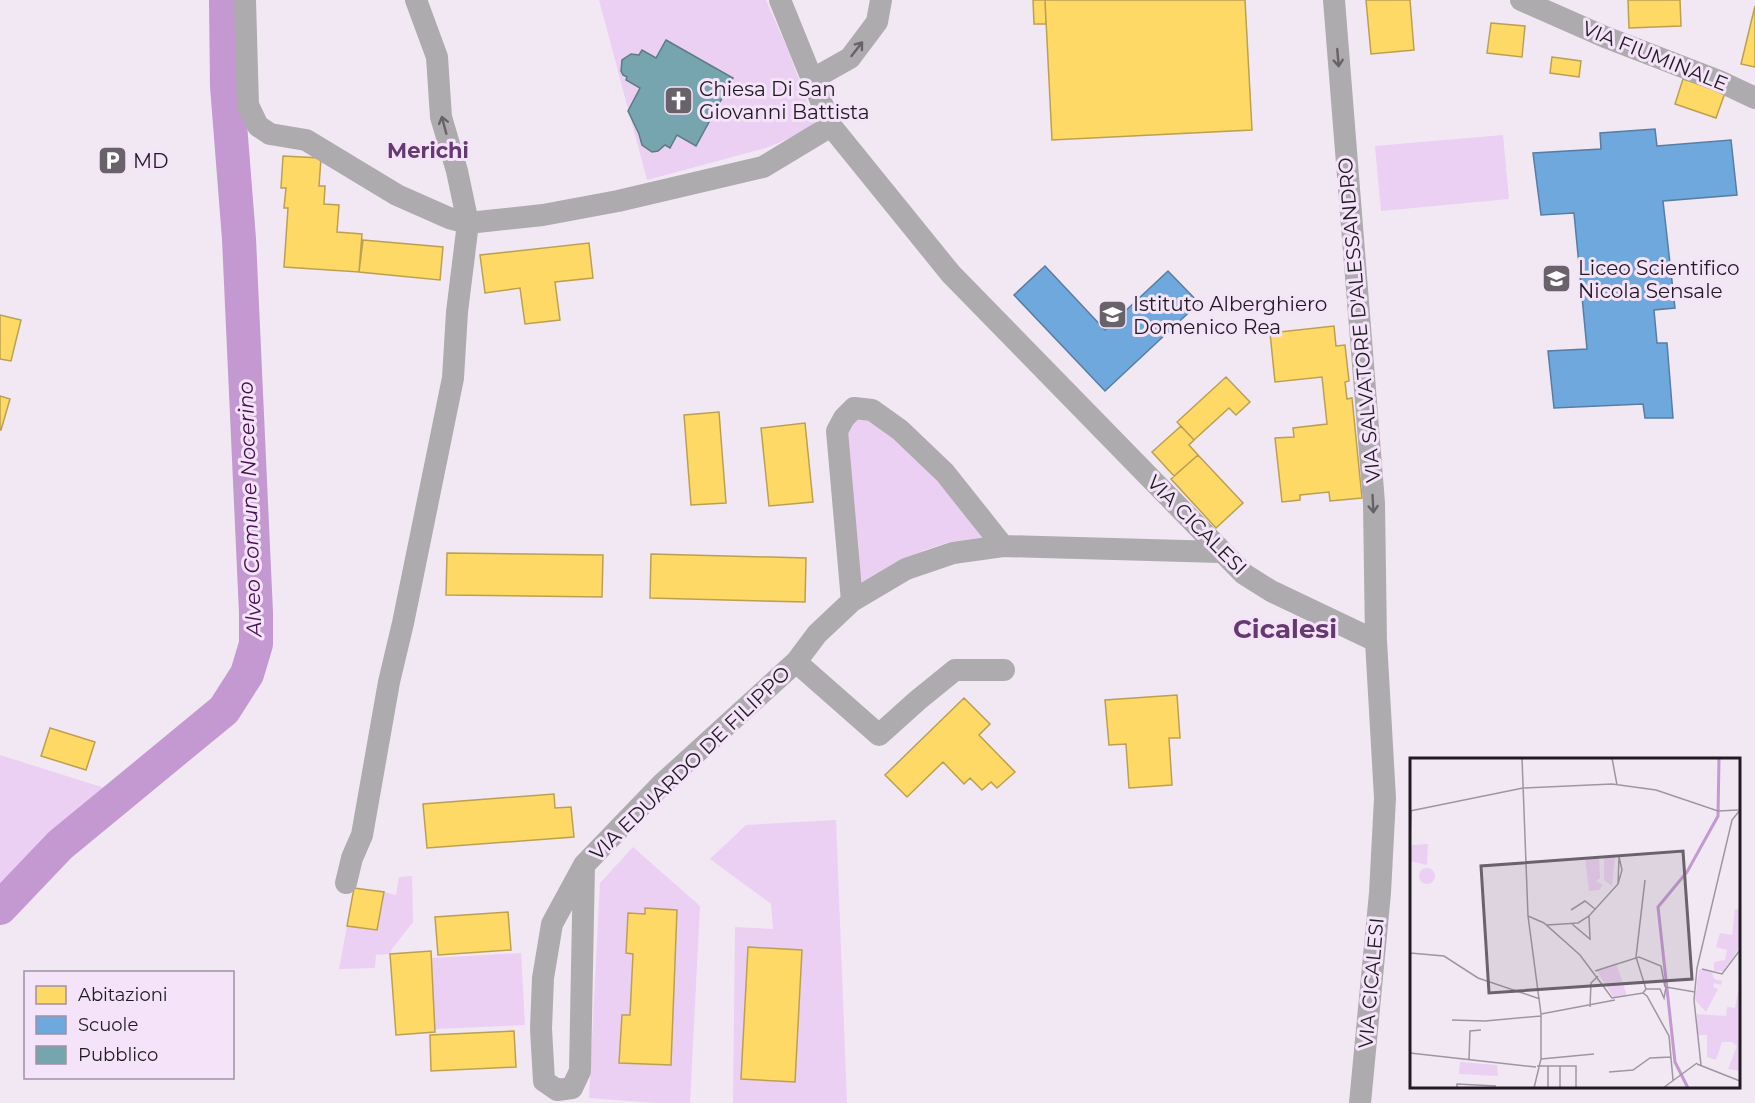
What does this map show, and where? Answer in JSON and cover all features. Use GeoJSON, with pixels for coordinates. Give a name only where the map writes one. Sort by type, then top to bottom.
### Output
{"type":"FeatureCollection","features":[{"type":"Feature","properties":{"kind":"street"},"geometry":{"type":"LineString","coordinates":[[245,0],[248,105],[258,126],[270,135],[306,141],[397,195],[449,218],[468,223],[543,215],[597,205],[763,167],[831,126]]}},
{"type":"Feature","properties":{"kind":"street"},"geometry":{"type":"LineString","coordinates":[[346,883],[352,858],[362,835],[389,682],[453,378],[457,312],[468,223],[458,171],[441,117],[436,57],[416,0]]}},
{"type":"Feature","properties":{"kind":"street","name":"VIA CICALESI"},"geometry":{"type":"LineString","coordinates":[[780,0],[831,126],[951,274],[1244,574],[1271,591],[1376,640],[1385,798],[1380,893],[1360,1103]]}},
{"type":"Feature","properties":{"kind":"street"},"geometry":{"type":"LineString","coordinates":[[811,80],[850,58],[877,22],[881,0]]}},
{"type":"Feature","properties":{"kind":"street","name":"VIA SALVATORE D'ALESSANDRO"},"geometry":{"type":"LineString","coordinates":[[1334,0],[1374,503],[1376,640]]}},
{"type":"Feature","properties":{"kind":"street","name":"VIA FIUMINALE"},"geometry":{"type":"LineString","coordinates":[[1521,0],[1755,98]]}},
{"type":"Feature","properties":{"kind":"street"},"geometry":{"type":"LineString","coordinates":[[852,601],[837,431],[844,418],[854,408],[872,410],[900,430],[951,480],[1003,546]]}},
{"type":"Feature","properties":{"kind":"street","name":"VIA EDUARDO DE FILIPPO"},"geometry":{"type":"LineString","coordinates":[[584,865],[580,1071],[572,1088],[557,1090],[544,1081],[541,1029],[543,978],[552,924],[584,865],[662,784],[796,662],[817,634],[852,601],[906,569],[953,553],[1003,546],[1220,552]]}},
{"type":"Feature","properties":{"kind":"street","name":"VIA EDUARDO DE FILIPPO"},"geometry":{"type":"LineString","coordinates":[[796,662],[879,735],[955,670],[1004,670]]}},
{"type":"Feature","properties":{"kind":"shaded area"},"geometry":{"type":"Polygon","coordinates":[[[599,0],[766,0],[789,52],[816,127],[766,148],[647,180],[599,0]]]}},
{"type":"Feature","properties":{"kind":"shaded area"},"geometry":{"type":"Polygon","coordinates":[[[1503,135],[1509,199],[1381,211],[1375,146],[1503,135]]]}},
{"type":"Feature","properties":{"kind":"shaded area"},"geometry":{"type":"Polygon","coordinates":[[[869,418],[916,459],[987,537],[949,542],[925,550],[860,583],[847,426],[856,420],[869,418]]]}},
{"type":"Feature","properties":{"kind":"shaded area"},"geometry":{"type":"Polygon","coordinates":[[[0,755],[111,790],[0,892],[0,755]]]}},
{"type":"Feature","properties":{"kind":"shaded area"},"geometry":{"type":"Polygon","coordinates":[[[836,820],[847,1103],[733,1103],[735,927],[773,929],[771,904],[710,859],[746,825],[836,820]]]}},
{"type":"Feature","properties":{"kind":"shaded area"},"geometry":{"type":"Polygon","coordinates":[[[633,847],[700,906],[690,1103],[589,1098],[600,883],[633,847]]]}},
{"type":"Feature","properties":{"kind":"shaded area"},"geometry":{"type":"Polygon","coordinates":[[[412,876],[413,922],[390,954],[376,955],[375,968],[339,969],[347,926],[377,930],[384,892],[396,895],[399,877],[412,876]]]}},
{"type":"Feature","properties":{"kind":"shaded area"},"geometry":{"type":"Polygon","coordinates":[[[521,953],[525,1025],[435,1029],[431,958],[521,953]]]}},
{"type":"Feature","properties":{"kind":"building: Abitazioni"},"geometry":{"type":"Polygon","coordinates":[[[1033,0],[1045,0],[1046,24],[1034,24],[1033,0]]]}},
{"type":"Feature","properties":{"kind":"building: Abitazioni"},"geometry":{"type":"Polygon","coordinates":[[[1045,0],[1245,0],[1252,130],[1052,140],[1045,0]]]}},
{"type":"Feature","properties":{"kind":"building: Abitazioni"},"geometry":{"type":"Polygon","coordinates":[[[1366,0],[1410,0],[1414,50],[1371,54],[1366,0]]]}},
{"type":"Feature","properties":{"kind":"building: Abitazioni"},"geometry":{"type":"Polygon","coordinates":[[[1628,0],[1680,0],[1681,26],[1629,28],[1628,0]]]}},
{"type":"Feature","properties":{"kind":"building: Abitazioni"},"geometry":{"type":"Polygon","coordinates":[[[1755,6],[1755,67],[1741,64],[1755,6]]]}},
{"type":"Feature","properties":{"kind":"building: Abitazioni"},"geometry":{"type":"Polygon","coordinates":[[[1491,23],[1525,26],[1522,57],[1487,53],[1491,23]]]}},
{"type":"Feature","properties":{"kind":"building: Abitazioni"},"geometry":{"type":"Polygon","coordinates":[[[1552,57],[1581,61],[1579,77],[1550,73],[1552,57]]]}},
{"type":"Feature","properties":{"kind":"building: Abitazioni"},"geometry":{"type":"Polygon","coordinates":[[[1683,79],[1725,93],[1716,118],[1675,104],[1683,79]]]}},
{"type":"Feature","properties":{"kind":"building: Abitazioni"},"geometry":{"type":"Polygon","coordinates":[[[283,156],[321,158],[319,186],[325,186],[324,204],[339,205],[337,232],[362,234],[359,272],[284,267],[288,208],[284,208],[286,188],[281,188],[283,156]]]}},
{"type":"Feature","properties":{"kind":"building: Abitazioni"},"geometry":{"type":"Polygon","coordinates":[[[363,240],[443,247],[440,280],[359,272],[363,240]]]}},
{"type":"Feature","properties":{"kind":"building: Abitazioni"},"geometry":{"type":"Polygon","coordinates":[[[589,243],[593,278],[555,282],[560,320],[525,324],[520,288],[485,293],[480,255],[589,243]]]}},
{"type":"Feature","properties":{"kind":"building: Abitazioni"},"geometry":{"type":"Polygon","coordinates":[[[0,315],[21,320],[11,361],[0,359],[0,315]]]}},
{"type":"Feature","properties":{"kind":"building: Abitazioni"},"geometry":{"type":"Polygon","coordinates":[[[1334,326],[1336,346],[1345,345],[1349,381],[1345,382],[1347,399],[1352,398],[1362,498],[1330,501],[1329,492],[1300,495],[1300,500],[1282,502],[1275,438],[1294,437],[1293,428],[1327,424],[1322,377],[1275,382],[1270,333],[1334,326]]]}},
{"type":"Feature","properties":{"kind":"building: Abitazioni"},"geometry":{"type":"Polygon","coordinates":[[[1226,377],[1250,402],[1236,415],[1229,408],[1194,440],[1177,422],[1226,377]]]}},
{"type":"Feature","properties":{"kind":"building: Abitazioni"},"geometry":{"type":"Polygon","coordinates":[[[0,396],[10,399],[1,430],[0,430],[0,396]]]}},
{"type":"Feature","properties":{"kind":"building: Abitazioni"},"geometry":{"type":"Polygon","coordinates":[[[719,412],[726,503],[691,505],[684,415],[719,412]]]}},
{"type":"Feature","properties":{"kind":"building: Abitazioni"},"geometry":{"type":"Polygon","coordinates":[[[805,423],[813,502],[769,506],[761,428],[805,423]]]}},
{"type":"Feature","properties":{"kind":"building: Abitazioni"},"geometry":{"type":"Polygon","coordinates":[[[1181,426],[1194,440],[1189,445],[1198,455],[1174,476],[1152,452],[1181,426]]]}},
{"type":"Feature","properties":{"kind":"building: Abitazioni"},"geometry":{"type":"Polygon","coordinates":[[[1198,455],[1243,503],[1216,528],[1171,479],[1198,455]]]}},
{"type":"Feature","properties":{"kind":"building: Abitazioni"},"geometry":{"type":"Polygon","coordinates":[[[447,553],[603,555],[602,597],[446,595],[447,553]]]}},
{"type":"Feature","properties":{"kind":"building: Abitazioni"},"geometry":{"type":"Polygon","coordinates":[[[651,554],[806,558],[805,602],[650,598],[651,554]]]}},
{"type":"Feature","properties":{"kind":"building: Abitazioni"},"geometry":{"type":"Polygon","coordinates":[[[1177,695],[1180,738],[1169,738],[1172,785],[1129,788],[1126,744],[1109,745],[1105,700],[1177,695]]]}},
{"type":"Feature","properties":{"kind":"building: Abitazioni"},"geometry":{"type":"Polygon","coordinates":[[[964,698],[990,724],[979,735],[1015,772],[997,788],[991,782],[982,790],[970,778],[964,784],[943,762],[907,797],[885,775],[964,698]]]}},
{"type":"Feature","properties":{"kind":"building: Abitazioni"},"geometry":{"type":"Polygon","coordinates":[[[50,728],[95,742],[86,770],[41,756],[50,728]]]}},
{"type":"Feature","properties":{"kind":"building: Abitazioni"},"geometry":{"type":"Polygon","coordinates":[[[554,794],[555,808],[571,807],[574,837],[427,848],[423,804],[554,794]]]}},
{"type":"Feature","properties":{"kind":"building: Abitazioni"},"geometry":{"type":"Polygon","coordinates":[[[354,888],[384,892],[377,930],[347,926],[354,888]]]}},
{"type":"Feature","properties":{"kind":"building: Abitazioni"},"geometry":{"type":"Polygon","coordinates":[[[645,908],[677,910],[671,1065],[619,1063],[622,1015],[630,1015],[633,954],[626,953],[628,913],[645,914],[645,908]]]}},
{"type":"Feature","properties":{"kind":"building: Abitazioni"},"geometry":{"type":"Polygon","coordinates":[[[508,912],[511,950],[438,955],[435,917],[508,912]]]}},
{"type":"Feature","properties":{"kind":"building: Abitazioni"},"geometry":{"type":"Polygon","coordinates":[[[748,947],[802,950],[795,1082],[741,1079],[748,947]]]}},
{"type":"Feature","properties":{"kind":"building: Abitazioni"},"geometry":{"type":"Polygon","coordinates":[[[431,951],[435,1032],[396,1035],[390,954],[431,951]]]}},
{"type":"Feature","properties":{"kind":"building: Abitazioni"},"geometry":{"type":"Polygon","coordinates":[[[514,1031],[516,1067],[431,1071],[430,1035],[514,1031]]]}},
{"type":"Feature","properties":{"kind":"building: Scuole"},"geometry":{"type":"Polygon","coordinates":[[[1655,129],[1657,146],[1731,140],[1737,195],[1663,201],[1675,308],[1654,310],[1657,343],[1667,343],[1673,418],[1645,418],[1643,404],[1554,408],[1548,351],[1587,349],[1574,213],[1541,215],[1533,153],[1601,149],[1600,133],[1655,129]]]}},
{"type":"Feature","properties":{"kind":"building: Scuole"},"geometry":{"type":"Polygon","coordinates":[[[1045,266],[1105,330],[1168,271],[1199,303],[1105,391],[1014,295],[1045,266]]]}},
{"type":"Feature","properties":{"kind":"building: Pubblico","name":"Chiesa Di San Giovanni Battista"},"geometry":{"type":"Polygon","coordinates":[[[666,40],[733,78],[696,146],[677,135],[670,148],[665,145],[658,151],[652,152],[642,145],[628,111],[640,88],[626,80],[627,77],[621,71],[622,60],[631,54],[639,55],[642,50],[656,58],[666,40]]]}},
{"type":"Feature","properties":{"kind":"waterway","name":"Alveo Comune Nocerino"},"geometry":{"type":"LineString","coordinates":[[0,908],[60,845],[224,710],[247,674],[256,644],[239,239],[227,86],[226,0]]}},
{"type":"Feature","properties":{"kind":"place","name":"Chiesa Di San Giovanni Battista"},"geometry":{"type":"Point","coordinates":[678,100]}},
{"type":"Feature","properties":{"kind":"place","name":"MD"},"geometry":{"type":"Point","coordinates":[112,161]}},
{"type":"Feature","properties":{"kind":"place","name":"Liceo Scientifico Nicola Sensale"},"geometry":{"type":"Point","coordinates":[1557,279]}},
{"type":"Feature","properties":{"kind":"place","name":"Istituto Alberghiero Domenico Rea"},"geometry":{"type":"Point","coordinates":[1112,315]}},
{"type":"Feature","properties":{"kind":"district","name":"Merichi"},"geometry":{"type":"Point","coordinates":[428,151]}},
{"type":"Feature","properties":{"kind":"district","name":"Cicalesi"},"geometry":{"type":"Point","coordinates":[1285,629]}}]}
